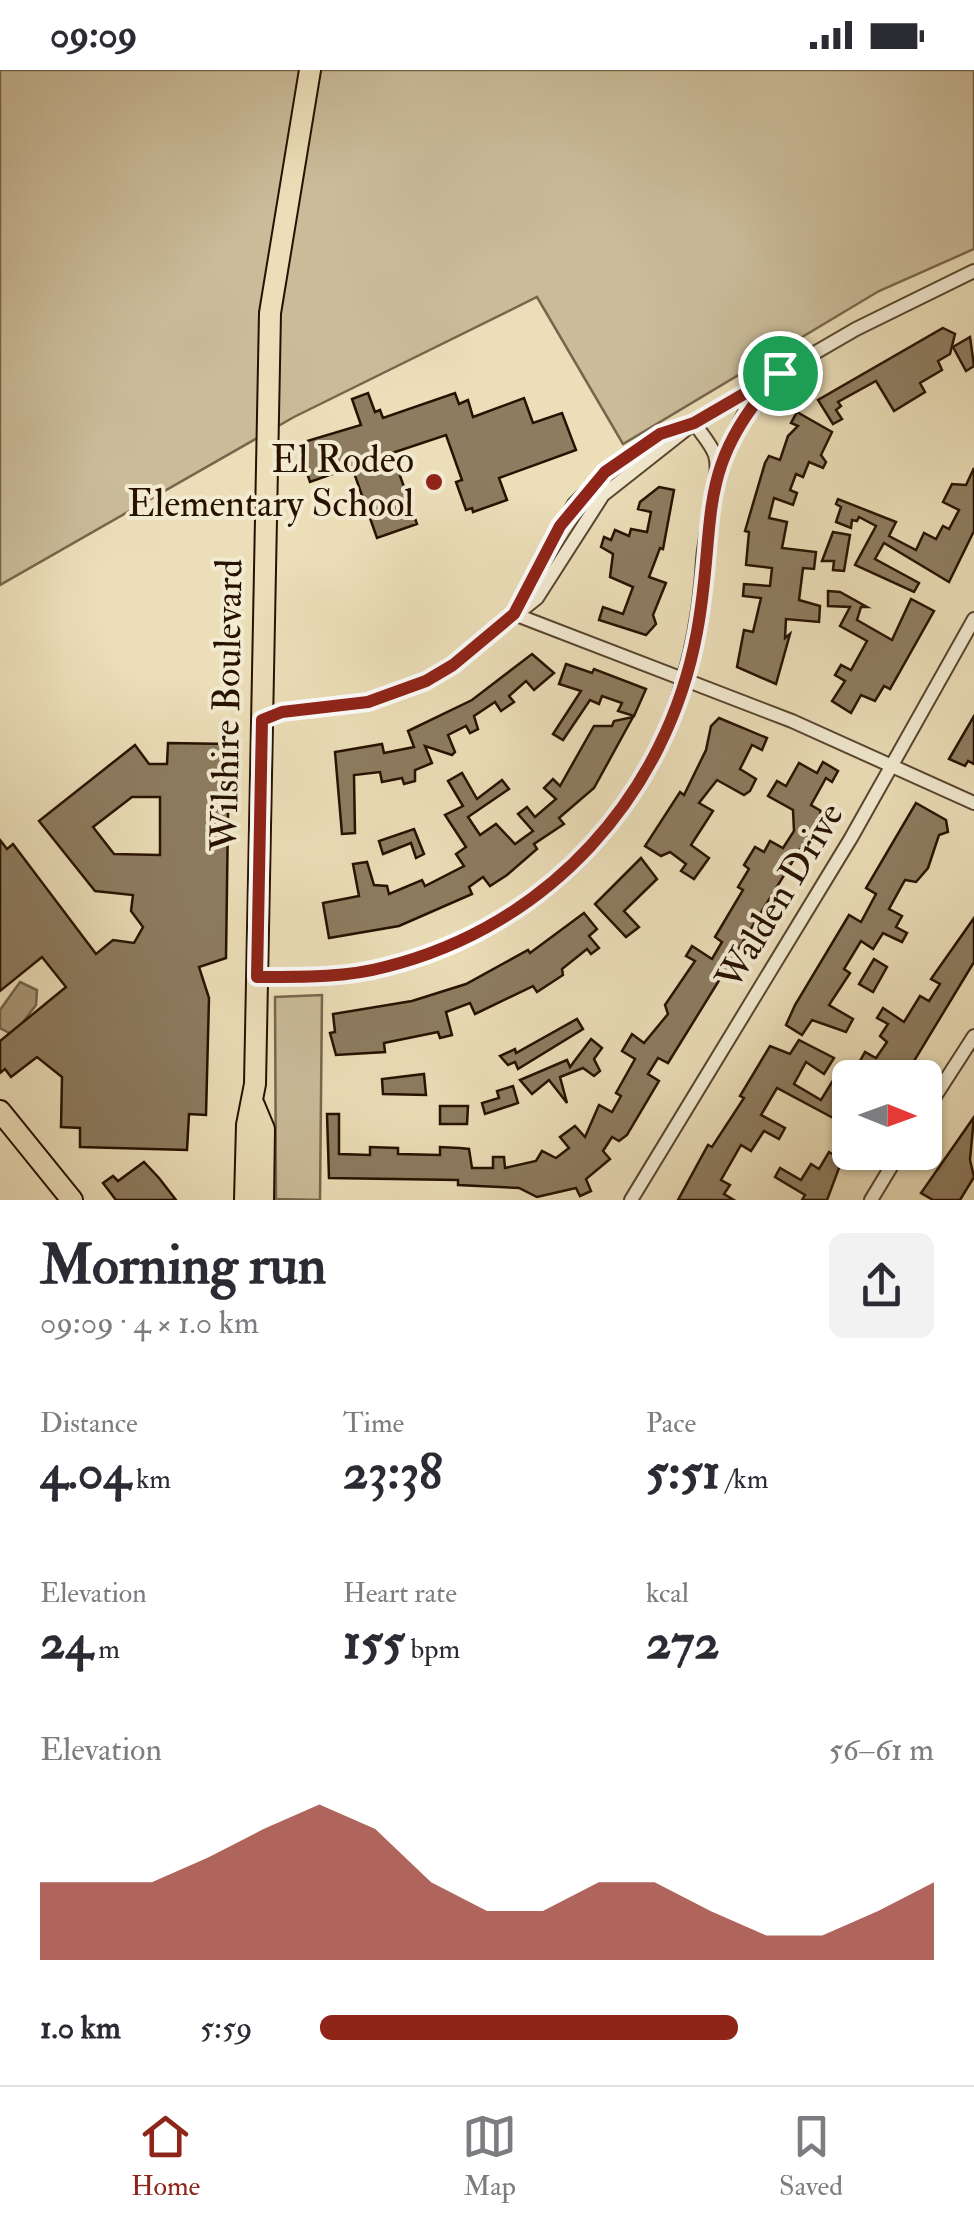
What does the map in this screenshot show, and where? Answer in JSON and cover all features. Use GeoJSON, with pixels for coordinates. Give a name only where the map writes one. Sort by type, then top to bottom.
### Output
{"type":"FeatureCollection","features":[{"type":"Feature","properties":{"kind":"main road","name":"Wilshire Boulevard"},"geometry":{"type":"LineString","coordinates":[[245,1200],[247,1126],[254,1105],[271,289],[310,70]]}},
{"type":"Feature","properties":{"kind":"main road","name":"Wilshire Boulevard"},"geometry":{"type":"LineString","coordinates":[[254,1105],[264,1130],[263,1200]]}},
{"type":"Feature","properties":{"kind":"main road"},"geometry":{"type":"LineString","coordinates":[[0,1111],[72,1200]]}},
{"type":"Feature","properties":{"kind":"street"},"geometry":{"type":"LineString","coordinates":[[262,720],[282,712],[368,702],[426,681],[478,647],[537,598],[602,495],[694,423],[899,306],[974,271]]}},
{"type":"Feature","properties":{"kind":"street"},"geometry":{"type":"LineString","coordinates":[[716,469],[746,410],[780,373]]}},
{"type":"Feature","properties":{"kind":"street"},"geometry":{"type":"LineString","coordinates":[[257,977],[333,976],[386,967],[438,951],[520,909],[591,848],[612,824],[661,744],[685,678],[697,630],[716,457],[694,423]]}},
{"type":"Feature","properties":{"kind":"street"},"geometry":{"type":"LineString","coordinates":[[514,614],[685,678],[974,802]]}},
{"type":"Feature","properties":{"kind":"street","name":"Walden Drive"},"geometry":{"type":"LineString","coordinates":[[631,1200],[893,765],[974,620]]}},
{"type":"Feature","properties":{"kind":"street"},"geometry":{"type":"LineString","coordinates":[[942,1086],[974,1036]]}},
{"type":"Feature","properties":{"kind":"street"},"geometry":{"type":"LineString","coordinates":[[871,1200],[889,1170]]}},
{"type":"Feature","properties":{"kind":"shaded area"},"geometry":{"type":"Polygon","coordinates":[[[0,70],[974,70],[974,249],[879,291],[623,444],[537,297],[294,417],[0,585],[0,70]]]}},
{"type":"Feature","properties":{"kind":"shaded area"},"geometry":{"type":"Polygon","coordinates":[[[20,982],[37,990],[36,1005],[13,1035],[0,1028],[0,1010],[20,982]]]}},
{"type":"Feature","properties":{"kind":"shaded area"},"geometry":{"type":"Polygon","coordinates":[[[322,995],[320,1200],[276,1199],[275,997],[322,995]]]}},
{"type":"Feature","properties":{"kind":"building"},"geometry":{"type":"Polygon","coordinates":[[[943,328],[955,334],[950,354],[938,361],[942,370],[920,383],[925,392],[894,411],[876,381],[838,402],[841,406],[836,410],[842,419],[833,424],[818,400],[943,328]]]}},
{"type":"Feature","properties":{"kind":"building"},"geometry":{"type":"Polygon","coordinates":[[[970,337],[974,366],[966,371],[953,347],[970,337]]]}},
{"type":"Feature","properties":{"kind":"building"},"geometry":{"type":"Polygon","coordinates":[[[368,393],[375,412],[380,410],[383,418],[455,393],[459,404],[468,400],[473,417],[524,398],[533,423],[562,413],[576,450],[499,478],[507,500],[473,512],[472,508],[466,510],[456,482],[462,480],[446,435],[392,453],[417,524],[377,538],[352,467],[310,482],[297,444],[361,425],[352,399],[368,393]]]}},
{"type":"Feature","properties":{"kind":"building"},"geometry":{"type":"Polygon","coordinates":[[[797,412],[832,432],[821,455],[826,462],[823,468],[809,462],[803,477],[796,474],[790,490],[797,493],[793,505],[774,498],[769,518],[787,522],[782,548],[816,552],[814,569],[803,568],[799,600],[820,606],[819,622],[786,619],[785,638],[790,634],[776,684],[737,667],[744,630],[753,632],[761,598],[743,596],[744,584],[770,586],[772,568],[746,565],[749,532],[745,531],[765,463],[769,456],[780,460],[788,436],[798,426],[791,423],[797,412]]]}},
{"type":"Feature","properties":{"kind":"building"},"geometry":{"type":"Polygon","coordinates":[[[974,468],[974,531],[949,582],[884,543],[875,559],[919,583],[914,592],[855,565],[876,526],[859,517],[852,520],[851,528],[836,522],[841,507],[836,504],[838,499],[896,522],[889,536],[916,550],[924,533],[936,539],[943,526],[949,529],[959,510],[943,502],[952,484],[966,485],[974,468]]]}},
{"type":"Feature","properties":{"kind":"building"},"geometry":{"type":"Polygon","coordinates":[[[659,487],[674,490],[663,549],[660,548],[649,577],[666,583],[653,615],[656,624],[646,635],[599,620],[603,607],[623,614],[633,587],[610,577],[613,554],[601,547],[604,537],[611,540],[615,530],[629,536],[631,529],[647,532],[651,512],[638,509],[640,502],[659,487]]]}},
{"type":"Feature","properties":{"kind":"building"},"geometry":{"type":"Polygon","coordinates":[[[833,532],[850,535],[844,571],[833,570],[834,561],[822,561],[833,532]]]}},
{"type":"Feature","properties":{"kind":"building"},"geometry":{"type":"Polygon","coordinates":[[[828,591],[840,592],[867,607],[861,607],[857,620],[892,640],[911,599],[934,611],[890,689],[884,686],[875,701],[861,695],[851,713],[832,701],[845,681],[835,675],[841,665],[851,670],[867,641],[840,626],[850,607],[828,606],[828,591]]]}},
{"type":"Feature","properties":{"kind":"building"},"geometry":{"type":"Polygon","coordinates":[[[532,654],[554,673],[534,690],[526,681],[509,696],[514,702],[501,711],[495,702],[474,716],[478,729],[470,733],[466,726],[448,735],[455,752],[452,755],[425,746],[432,763],[415,770],[415,781],[404,784],[402,778],[382,782],[380,772],[354,775],[355,833],[342,834],[335,752],[382,744],[384,753],[414,747],[408,731],[472,700],[532,654]]]}},
{"type":"Feature","properties":{"kind":"building"},"geometry":{"type":"Polygon","coordinates":[[[566,664],[592,673],[594,669],[646,689],[634,716],[618,711],[622,703],[602,696],[599,704],[590,700],[563,740],[553,734],[581,691],[559,684],[566,664]]]}},
{"type":"Feature","properties":{"kind":"building"},"geometry":{"type":"Polygon","coordinates":[[[974,716],[974,764],[968,761],[965,766],[949,759],[974,716]]]}},
{"type":"Feature","properties":{"kind":"building"},"geometry":{"type":"Polygon","coordinates":[[[633,717],[594,788],[559,818],[564,824],[534,844],[537,849],[507,875],[490,886],[483,877],[469,887],[472,894],[399,926],[329,938],[323,903],[359,896],[353,864],[367,862],[374,885],[387,886],[389,894],[422,880],[425,886],[464,866],[456,854],[466,847],[445,815],[463,806],[448,781],[462,773],[477,799],[502,780],[509,789],[468,817],[480,835],[496,824],[515,844],[533,831],[518,814],[527,807],[535,817],[556,799],[544,788],[553,779],[560,786],[594,726],[612,726],[614,721],[633,717]]]}},
{"type":"Feature","properties":{"kind":"building"},"geometry":{"type":"Polygon","coordinates":[[[719,718],[767,738],[762,750],[752,745],[740,769],[756,779],[750,791],[744,795],[717,780],[699,803],[713,811],[691,845],[709,858],[694,879],[681,871],[686,864],[670,852],[661,856],[645,846],[680,792],[684,795],[706,750],[711,726],[719,718]]]}},
{"type":"Feature","properties":{"kind":"building"},"geometry":{"type":"Polygon","coordinates":[[[168,743],[229,744],[226,958],[199,967],[209,998],[206,1115],[189,1114],[187,1150],[80,1147],[80,1128],[61,1127],[62,1077],[37,1057],[11,1077],[5,1069],[0,1073],[0,1041],[66,987],[42,957],[0,991],[0,840],[7,849],[13,844],[96,954],[113,940],[134,943],[143,927],[131,911],[133,895],[95,891],[39,821],[135,745],[149,764],[167,764],[168,743]],[[132,797],[93,827],[114,854],[160,855],[160,797],[132,797]]]}},
{"type":"Feature","properties":{"kind":"building"},"geometry":{"type":"Polygon","coordinates":[[[823,762],[838,771],[832,782],[826,778],[811,805],[821,811],[817,822],[668,1063],[658,1058],[648,1074],[659,1081],[627,1135],[619,1141],[612,1137],[603,1151],[610,1159],[586,1179],[591,1191],[580,1196],[576,1188],[537,1197],[519,1188],[458,1185],[458,1180],[329,1178],[327,1114],[339,1114],[339,1154],[370,1155],[370,1147],[398,1148],[398,1154],[440,1155],[440,1147],[460,1148],[469,1149],[472,1168],[493,1168],[493,1157],[504,1157],[505,1168],[536,1161],[542,1151],[556,1158],[569,1148],[560,1137],[575,1126],[585,1137],[599,1105],[612,1112],[621,1096],[616,1093],[635,1059],[622,1051],[632,1034],[644,1043],[668,1014],[665,1005],[695,961],[686,956],[692,946],[712,959],[722,942],[715,937],[743,890],[738,887],[749,869],[744,865],[755,847],[764,852],[770,841],[783,848],[794,831],[793,810],[768,796],[777,781],[786,786],[799,763],[817,773],[823,762]]]}},
{"type":"Feature","properties":{"kind":"building"},"geometry":{"type":"Polygon","coordinates":[[[916,803],[946,820],[948,832],[939,835],[928,868],[916,882],[905,880],[889,909],[902,916],[896,927],[907,933],[902,942],[883,933],[873,949],[861,941],[844,969],[850,973],[829,1005],[853,1019],[846,1032],[812,1020],[802,1035],[786,1025],[795,1005],[849,915],[861,922],[876,894],[866,888],[916,803]]]}},
{"type":"Feature","properties":{"kind":"building"},"geometry":{"type":"Polygon","coordinates":[[[414,829],[424,854],[416,858],[411,843],[383,854],[379,841],[414,829]]]}},
{"type":"Feature","properties":{"kind":"building"},"geometry":{"type":"Polygon","coordinates":[[[641,858],[657,879],[624,911],[639,927],[626,937],[595,904],[641,858]]]}},
{"type":"Feature","properties":{"kind":"building"},"geometry":{"type":"Polygon","coordinates":[[[584,913],[597,929],[589,936],[599,948],[591,954],[587,949],[562,969],[563,975],[537,992],[533,986],[475,1014],[470,1003],[446,1012],[452,1035],[440,1038],[438,1032],[384,1043],[385,1052],[336,1055],[330,1033],[335,1032],[333,1014],[412,1001],[466,984],[528,950],[530,953],[584,913]]]}},
{"type":"Feature","properties":{"kind":"building"},"geometry":{"type":"Polygon","coordinates":[[[974,918],[974,962],[915,1060],[861,1060],[865,1052],[876,1058],[887,1042],[880,1036],[888,1024],[877,1018],[883,1008],[904,1022],[920,996],[929,1001],[940,984],[931,979],[974,918]]]}},
{"type":"Feature","properties":{"kind":"building"},"geometry":{"type":"Polygon","coordinates":[[[874,959],[887,967],[873,992],[859,984],[874,959]]]}},
{"type":"Feature","properties":{"kind":"building"},"geometry":{"type":"Polygon","coordinates":[[[577,1019],[583,1029],[518,1069],[515,1062],[508,1065],[500,1056],[515,1049],[516,1053],[577,1019]]]}},
{"type":"Feature","properties":{"kind":"building"},"geometry":{"type":"Polygon","coordinates":[[[591,1039],[602,1048],[594,1059],[600,1071],[594,1076],[583,1068],[560,1077],[567,1103],[549,1080],[532,1094],[520,1080],[567,1060],[570,1067],[591,1039]]]}},
{"type":"Feature","properties":{"kind":"building"},"geometry":{"type":"Polygon","coordinates":[[[799,1040],[834,1058],[824,1074],[806,1062],[794,1084],[821,1100],[832,1082],[832,1117],[777,1088],[761,1115],[785,1128],[779,1139],[764,1131],[751,1151],[741,1145],[721,1180],[730,1185],[724,1194],[734,1200],[678,1200],[708,1145],[712,1147],[744,1098],[740,1096],[770,1046],[790,1054],[799,1040]]]}},
{"type":"Feature","properties":{"kind":"building"},"geometry":{"type":"Polygon","coordinates":[[[424,1074],[426,1095],[383,1094],[382,1079],[424,1074]]]}},
{"type":"Feature","properties":{"kind":"building"},"geometry":{"type":"Polygon","coordinates":[[[513,1086],[518,1103],[485,1114],[482,1103],[499,1098],[497,1091],[513,1086]]]}},
{"type":"Feature","properties":{"kind":"building"},"geometry":{"type":"Polygon","coordinates":[[[440,1106],[468,1106],[467,1124],[440,1124],[440,1106]]]}},
{"type":"Feature","properties":{"kind":"building"},"geometry":{"type":"Polygon","coordinates":[[[974,1117],[970,1160],[974,1177],[960,1200],[933,1200],[921,1193],[937,1170],[942,1170],[942,1163],[974,1117]]]}},
{"type":"Feature","properties":{"kind":"building"},"geometry":{"type":"Polygon","coordinates":[[[829,1152],[832,1154],[832,1170],[838,1170],[827,1200],[802,1200],[805,1195],[775,1177],[780,1168],[801,1180],[811,1164],[819,1169],[829,1152]]]}},
{"type":"Feature","properties":{"kind":"building"},"geometry":{"type":"Polygon","coordinates":[[[144,1162],[176,1200],[116,1200],[103,1183],[113,1176],[118,1181],[144,1162]]]}},
{"type":"Feature","properties":{"kind":"place","name":"El Rodeo Elementary School"},"geometry":{"type":"Point","coordinates":[434,482]}},
{"type":"Feature","properties":{"kind":"route"},"geometry":{"type":"LineString","coordinates":[[780,373],[746,410],[716,469],[697,630],[682,694],[647,772],[612,824],[546,890],[520,909],[438,951],[386,967],[333,976],[257,977],[262,720],[282,712],[368,702],[426,681],[453,665],[514,614],[523,591],[574,504],[605,472],[660,434],[694,423],[780,373]]}}]}
